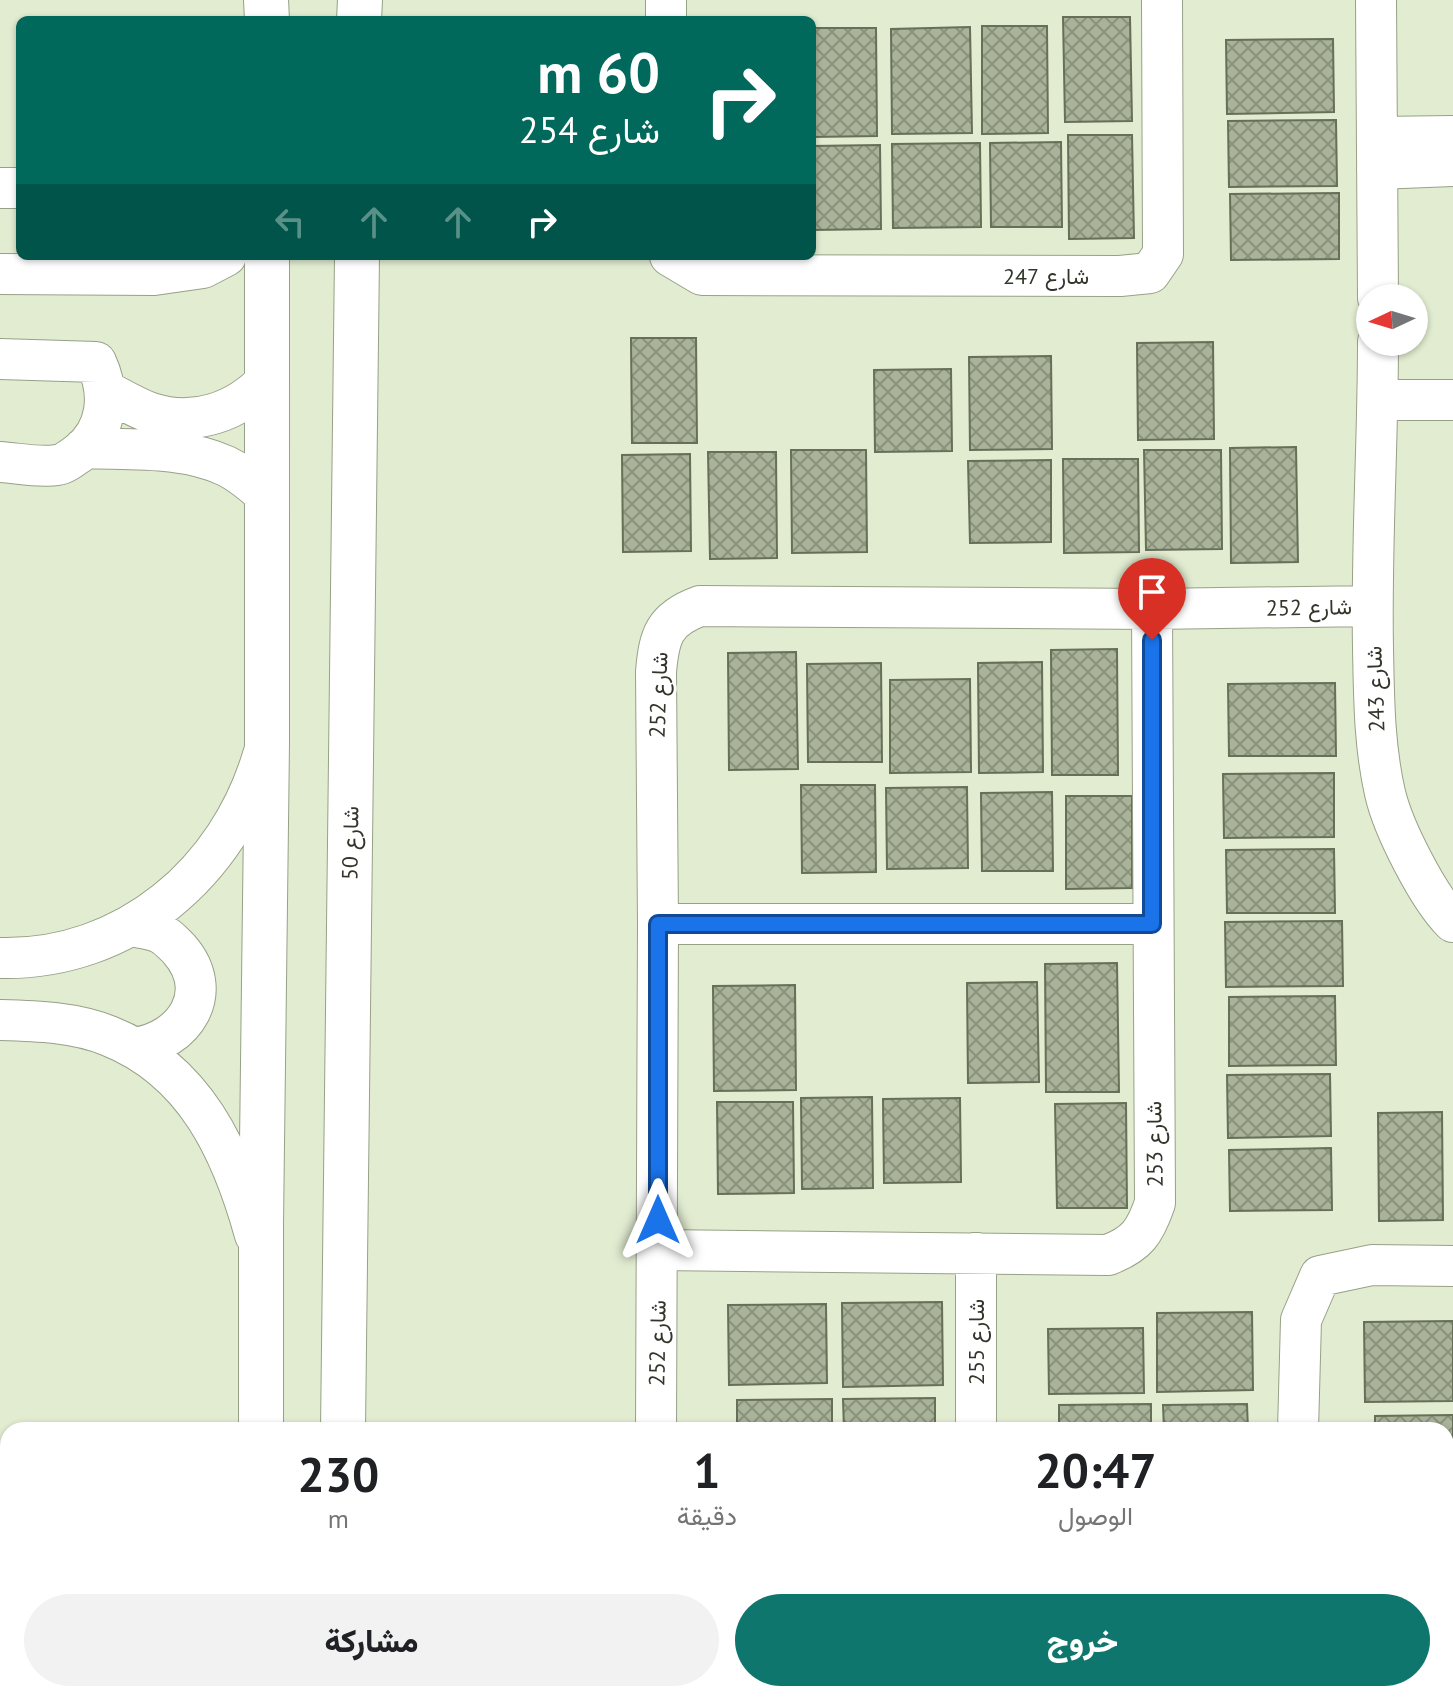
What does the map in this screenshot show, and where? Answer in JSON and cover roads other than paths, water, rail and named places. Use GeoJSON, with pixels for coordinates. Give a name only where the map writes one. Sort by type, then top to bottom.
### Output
{"type":"FeatureCollection","features":[{"type":"Feature","properties":{"kind":"main road"},"geometry":{"type":"LineString","coordinates":[[261,1422],[267,743],[267,260]]}},
{"type":"Feature","properties":{"kind":"main road","name":"شارع 50"},"geometry":{"type":"LineString","coordinates":[[343,1422],[357,260]]}},
{"type":"Feature","properties":{"kind":"street","name":"شارع 247"},"geometry":{"type":"LineString","coordinates":[[677,260],[702,275],[1120,276],[1150,273],[1163,254],[1162,0]]}},
{"type":"Feature","properties":{"kind":"street"},"geometry":{"type":"LineString","coordinates":[[1376,0],[1378,284]]}},
{"type":"Feature","properties":{"kind":"street"},"geometry":{"type":"LineString","coordinates":[[1377,153],[1453,136]]}},
{"type":"Feature","properties":{"kind":"street"},"geometry":{"type":"LineString","coordinates":[[1377,153],[1453,166]]}},
{"type":"Feature","properties":{"kind":"street"},"geometry":{"type":"LineString","coordinates":[[0,274],[129,265],[154,275],[203,268],[218,260]]}},
{"type":"Feature","properties":{"kind":"street","name":"شارع 243"},"geometry":{"type":"LineString","coordinates":[[1378,356],[1372,606],[1375,734],[1386,796],[1404,842],[1442,911],[1453,922]]}},
{"type":"Feature","properties":{"kind":"street"},"geometry":{"type":"LineString","coordinates":[[0,359],[96,362],[106,391],[102,421],[84,448],[57,465],[0,462]]}},
{"type":"Feature","properties":{"kind":"street"},"geometry":{"type":"LineString","coordinates":[[106,391],[152,413],[190,419],[225,412],[255,393],[267,380]]}},
{"type":"Feature","properties":{"kind":"street"},"geometry":{"type":"LineString","coordinates":[[1378,400],[1453,400]]}},
{"type":"Feature","properties":{"kind":"street"},"geometry":{"type":"LineString","coordinates":[[84,448],[181,453],[223,465],[243,475],[266,495]]}},
{"type":"Feature","properties":{"kind":"street","name":"شارع 252"},"geometry":{"type":"LineString","coordinates":[[656,1422],[656,672],[658,645],[666,627],[681,613],[700,606],[1152,609],[1372,606]]}},
{"type":"Feature","properties":{"kind":"street","name":"شارع 253"},"geometry":{"type":"LineString","coordinates":[[658,1250],[1108,1255],[1127,1248],[1139,1237],[1149,1222],[1155,1203],[1152,609]]}},
{"type":"Feature","properties":{"kind":"street"},"geometry":{"type":"LineString","coordinates":[[0,958],[56,953],[94,942],[130,926],[162,905],[192,879],[218,849],[250,793],[267,743]]}},
{"type":"Feature","properties":{"kind":"street"},"geometry":{"type":"LineString","coordinates":[[658,924],[1152,924]]}},
{"type":"Feature","properties":{"kind":"street"},"geometry":{"type":"LineString","coordinates":[[130,926],[158,932],[171,940],[187,958],[196,978],[193,1008],[182,1026],[150,1046],[134,1048]]}},
{"type":"Feature","properties":{"kind":"street"},"geometry":{"type":"LineString","coordinates":[[0,1020],[46,1021],[106,1034],[134,1048],[186,1088],[208,1118],[241,1184],[261,1255]]}},
{"type":"Feature","properties":{"kind":"street","name":"شارع 255"},"geometry":{"type":"LineString","coordinates":[[976,1253],[976,1422]]}},
{"type":"Feature","properties":{"kind":"street"},"geometry":{"type":"LineString","coordinates":[[1298,1422],[1301,1320],[1320,1276],[1372,1265],[1453,1266]]}}]}
